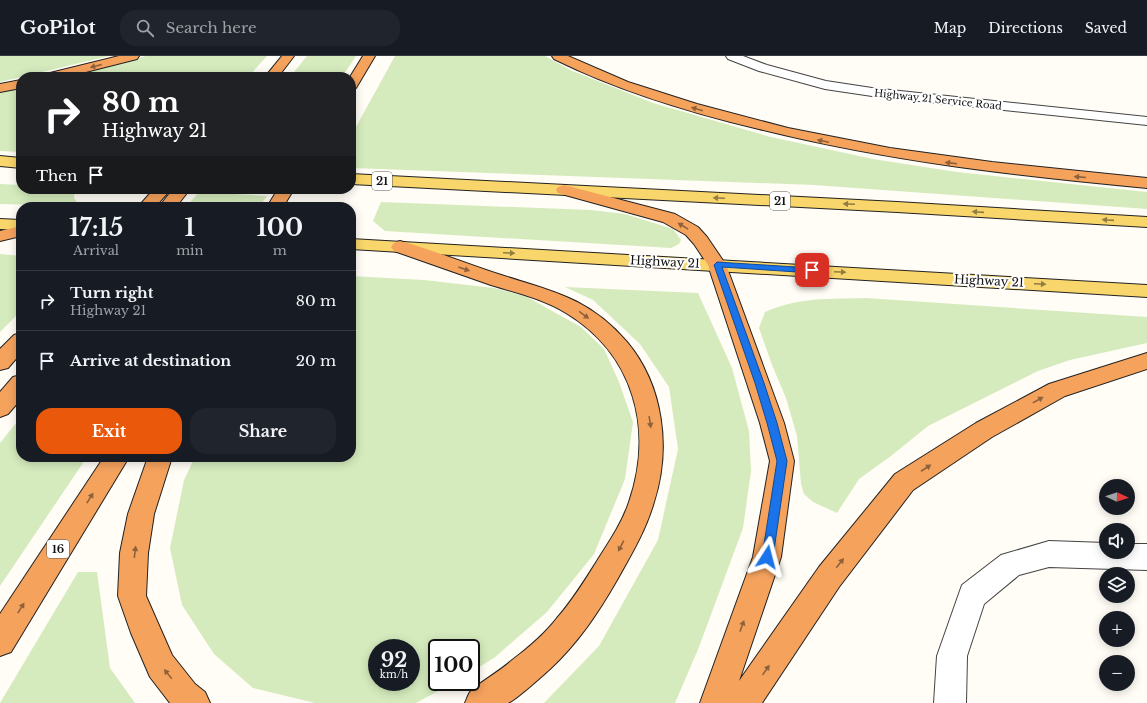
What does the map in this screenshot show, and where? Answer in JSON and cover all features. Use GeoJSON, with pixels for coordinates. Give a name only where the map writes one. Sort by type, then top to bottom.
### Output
{"type":"FeatureCollection","features":[{"type":"Feature","properties":{"kind":"highway"},"geometry":{"type":"LineString","coordinates":[[71,72],[133,56]]}},
{"type":"Feature","properties":{"kind":"highway"},"geometry":{"type":"LineString","coordinates":[[274,72],[288,56]]}},
{"type":"Feature","properties":{"kind":"highway"},"geometry":{"type":"LineString","coordinates":[[356,77],[369,56]]}},
{"type":"Feature","properties":{"kind":"highway"},"geometry":{"type":"LineString","coordinates":[[558,56],[603,77],[666,100],[763,127],[825,141],[938,161],[1147,183]]}},
{"type":"Feature","properties":{"kind":"highway"},"geometry":{"type":"LineString","coordinates":[[0,88],[16,85]]}},
{"type":"Feature","properties":{"kind":"highway"},"geometry":{"type":"LineString","coordinates":[[564,190],[669,218],[692,231],[717,265],[772,423],[782,461],[767,557],[716,703]]}},
{"type":"Feature","properties":{"kind":"highway"},"geometry":{"type":"LineString","coordinates":[[151,202],[158,194]]}},
{"type":"Feature","properties":{"kind":"highway"},"geometry":{"type":"LineString","coordinates":[[171,202],[178,194]]}},
{"type":"Feature","properties":{"kind":"highway"},"geometry":{"type":"LineString","coordinates":[[0,236],[16,232]]}},
{"type":"Feature","properties":{"kind":"highway"},"geometry":{"type":"LineString","coordinates":[[400,247],[541,293],[568,304],[603,330],[617,344],[639,379],[647,403],[651,427],[652,450],[648,475],[642,502],[612,563],[591,598],[560,639],[509,684],[481,703]]}},
{"type":"Feature","properties":{"kind":"highway"},"geometry":{"type":"LineString","coordinates":[[0,362],[16,345]]}},
{"type":"Feature","properties":{"kind":"highway"},"geometry":{"type":"LineString","coordinates":[[745,703],[752,689],[829,578],[904,482],[984,430],[1057,390],[1147,361]]}},
{"type":"Feature","properties":{"kind":"highway"},"geometry":{"type":"LineString","coordinates":[[0,408],[16,389]]}},
{"type":"Feature","properties":{"kind":"highway","name":"16"},"geometry":{"type":"LineString","coordinates":[[0,641],[114,462]]}},
{"type":"Feature","properties":{"kind":"highway"},"geometry":{"type":"LineString","coordinates":[[158,462],[141,514],[134,553],[132,596],[146,633],[161,666],[184,695],[194,703]]}},
{"type":"Feature","properties":{"kind":"main road"},"geometry":{"type":"LineString","coordinates":[[0,162],[16,162]]}},
{"type":"Feature","properties":{"kind":"main road","name":"21"},"geometry":{"type":"LineString","coordinates":[[356,179],[897,207],[1147,222]]}},
{"type":"Feature","properties":{"kind":"main road"},"geometry":{"type":"LineString","coordinates":[[0,224],[16,225]]}},
{"type":"Feature","properties":{"kind":"main road","name":"Highway 21"},"geometry":{"type":"LineString","coordinates":[[358,245],[1147,290]]}},
{"type":"Feature","properties":{"kind":"street","name":"Highway 21 Service Road"},"geometry":{"type":"LineString","coordinates":[[732,56],[763,68],[824,85],[880,93],[1147,121]]}},
{"type":"Feature","properties":{"kind":"street"},"geometry":{"type":"LineString","coordinates":[[950,703],[952,656],[972,595],[1011,564],[1049,554],[1147,557]]}},
{"type":"Feature","properties":{"kind":"green space"},"geometry":{"type":"Polygon","coordinates":[[[0,56],[109,56],[42,72],[16,72],[16,78],[0,82],[0,56]]]}},
{"type":"Feature","properties":{"kind":"green space"},"geometry":{"type":"Polygon","coordinates":[[[146,56],[267,56],[253,72],[85,72],[146,56]]]}},
{"type":"Feature","properties":{"kind":"green space"},"geometry":{"type":"Polygon","coordinates":[[[307,56],[356,56],[345,72],[294,72],[307,56]]]}},
{"type":"Feature","properties":{"kind":"green space"},"geometry":{"type":"Polygon","coordinates":[[[395,56],[545,56],[570,70],[653,103],[771,137],[873,159],[957,172],[1147,192],[1147,209],[814,185],[356,168],[356,127],[395,56]]]}},
{"type":"Feature","properties":{"kind":"green space"},"geometry":{"type":"Polygon","coordinates":[[[16,89],[16,152],[0,151],[0,92],[16,89]]]}},
{"type":"Feature","properties":{"kind":"green space"},"geometry":{"type":"Polygon","coordinates":[[[0,184],[16,185],[16,194],[74,194],[74,198],[77,202],[16,202],[16,204],[0,204],[0,184]]]}},
{"type":"Feature","properties":{"kind":"green space"},"geometry":{"type":"Polygon","coordinates":[[[197,194],[267,196],[263,202],[190,202],[197,194]]]}},
{"type":"Feature","properties":{"kind":"green space"},"geometry":{"type":"Polygon","coordinates":[[[381,202],[591,210],[625,214],[673,229],[681,240],[679,244],[671,248],[385,231],[373,221],[381,202]]]}},
{"type":"Feature","properties":{"kind":"green space"},"geometry":{"type":"Polygon","coordinates":[[[0,254],[16,256],[16,316],[0,332],[0,254]]]}},
{"type":"Feature","properties":{"kind":"green space"},"geometry":{"type":"Polygon","coordinates":[[[356,276],[424,280],[494,288],[527,297],[581,327],[604,349],[619,382],[633,422],[625,479],[594,554],[547,612],[494,658],[480,667],[480,639],[428,639],[428,691],[438,691],[416,703],[315,703],[253,688],[214,654],[182,605],[170,548],[184,480],[193,462],[356,462],[356,276]]]}},
{"type":"Feature","properties":{"kind":"green space"},"geometry":{"type":"Polygon","coordinates":[[[565,287],[698,293],[732,368],[749,431],[751,471],[743,528],[699,647],[675,703],[544,703],[599,646],[658,540],[678,449],[669,387],[640,344],[593,300],[565,287]]]}},
{"type":"Feature","properties":{"kind":"green space"},"geometry":{"type":"Polygon","coordinates":[[[866,298],[1147,317],[1147,343],[1070,360],[1038,371],[928,426],[891,456],[859,479],[837,513],[813,502],[804,494],[801,484],[797,436],[786,398],[759,328],[765,312],[777,307],[802,301],[866,298]]]}},
{"type":"Feature","properties":{"kind":"green space"},"geometry":{"type":"Polygon","coordinates":[[[16,423],[16,462],[84,462],[0,586],[0,443],[16,423]]]}},
{"type":"Feature","properties":{"kind":"green space"},"geometry":{"type":"Polygon","coordinates":[[[78,572],[97,572],[110,668],[135,703],[0,703],[78,572]]]}},
{"type":"Feature","properties":{"kind":"route"},"geometry":{"type":"LineString","coordinates":[[767,557],[782,461],[759,383],[717,265],[812,270]]}}]}
